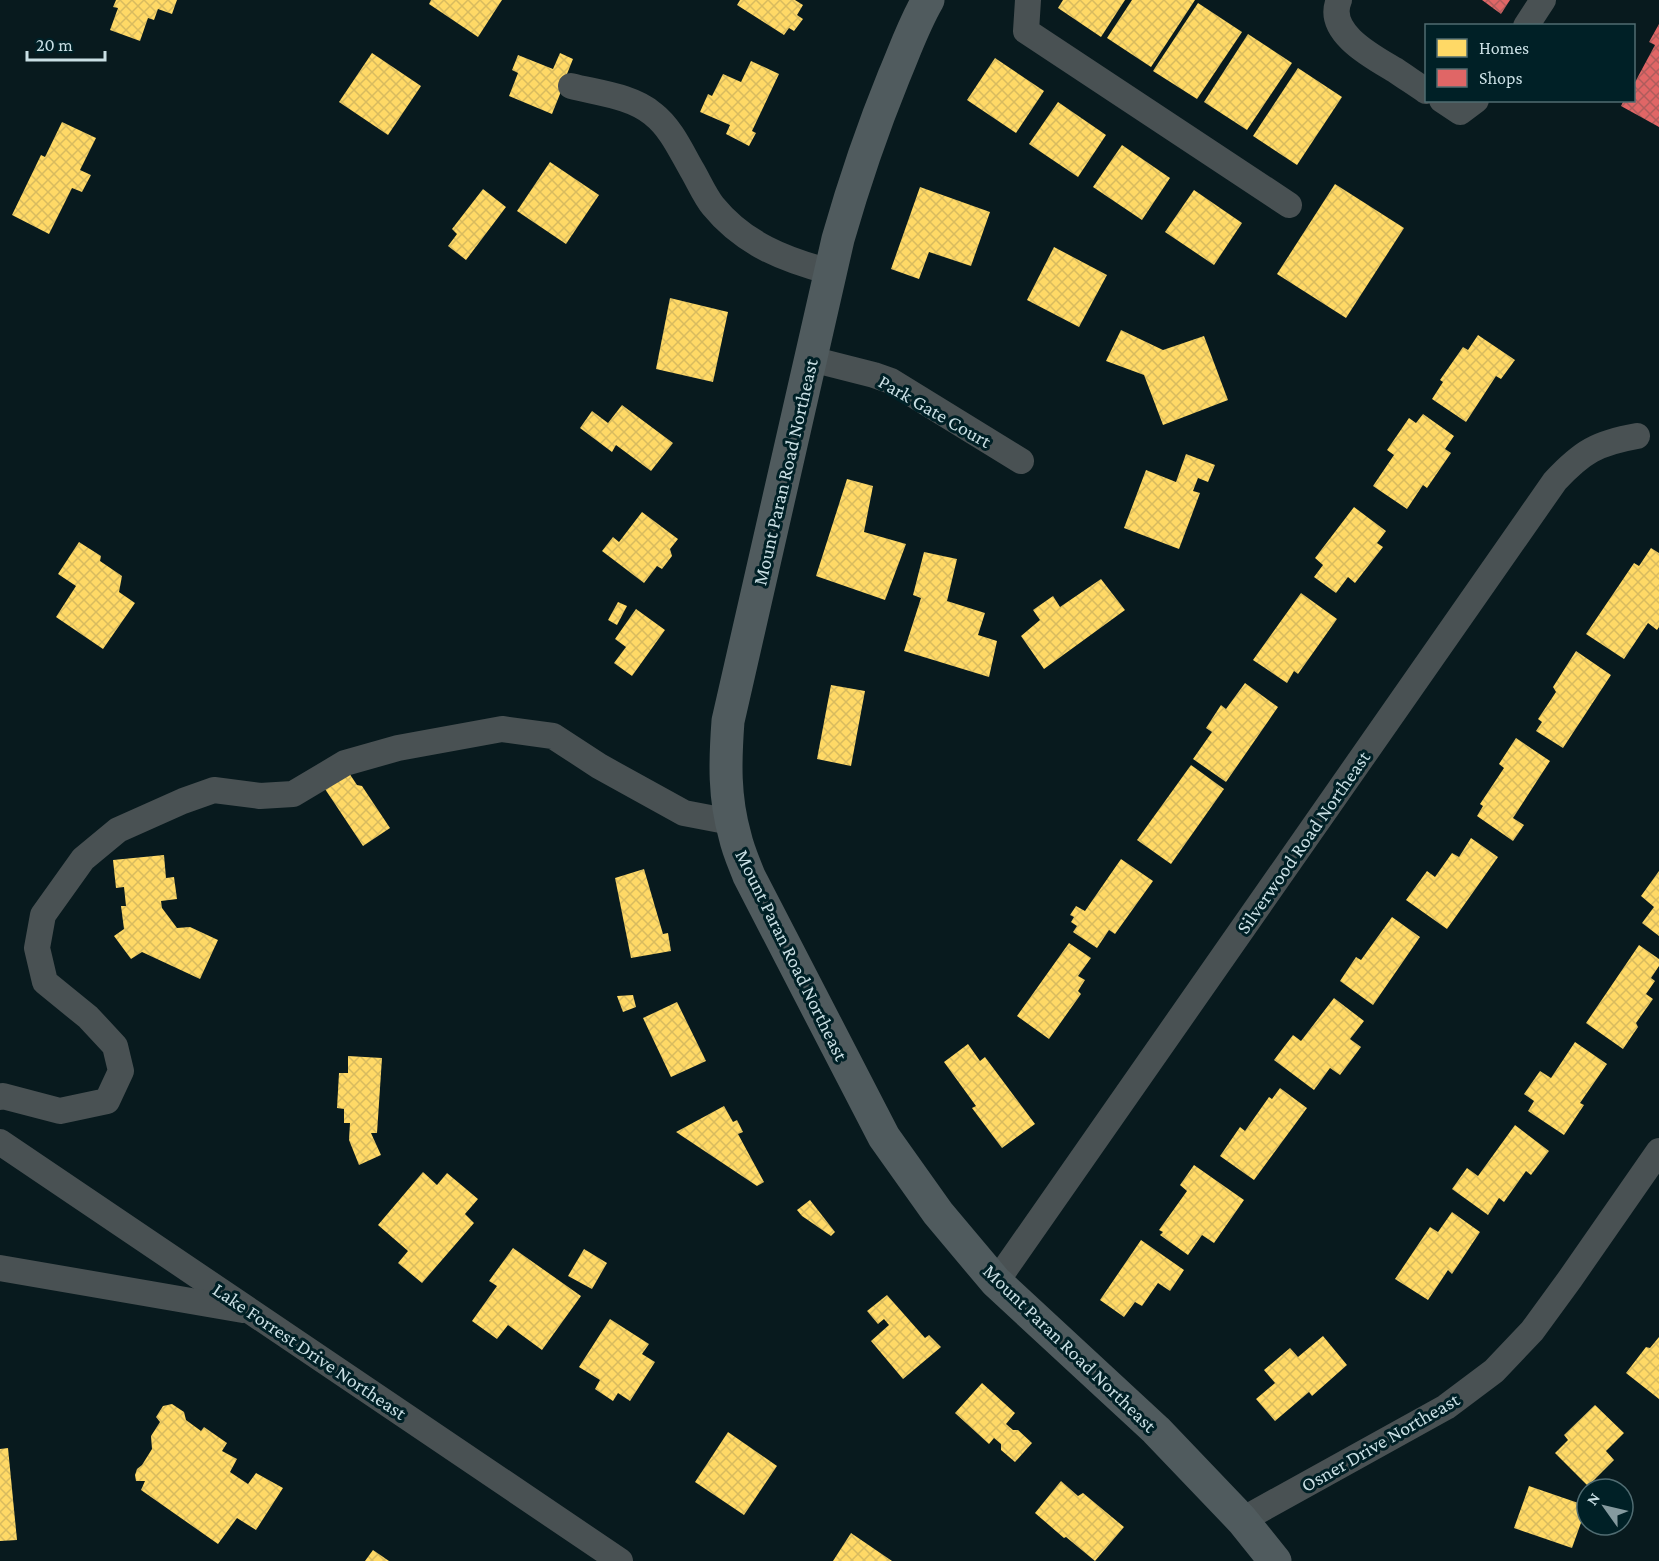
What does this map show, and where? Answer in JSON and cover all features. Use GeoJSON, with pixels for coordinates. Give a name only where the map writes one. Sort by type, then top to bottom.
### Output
{"type":"FeatureCollection","features":[{"type":"Feature","properties":{"kind":"main road","name":"Mount Paran Road Northeast"},"geometry":{"type":"LineString","coordinates":[[928,0],[916,21],[871,135],[838,239],[728,721],[725,760],[727,800],[731,822],[749,876],[884,1137],[938,1213],[996,1282],[1156,1430],[1242,1520],[1275,1561]]}},
{"type":"Feature","properties":{"kind":"street"},"geometry":{"type":"LineString","coordinates":[[1028,0],[1026,31],[1289,205]]}},
{"type":"Feature","properties":{"kind":"street"},"geometry":{"type":"LineString","coordinates":[[1339,0],[1336,7],[1338,22],[1349,38],[1367,54],[1425,89]]}},
{"type":"Feature","properties":{"kind":"street"},"geometry":{"type":"LineString","coordinates":[[1527,24],[1543,0]]}},
{"type":"Feature","properties":{"kind":"street"},"geometry":{"type":"LineString","coordinates":[[571,86],[633,102],[652,112],[675,140],[711,204],[734,227],[756,244],[779,256],[831,272]]}},
{"type":"Feature","properties":{"kind":"street"},"geometry":{"type":"LineString","coordinates":[[1445,102],[1460,112],[1473,102]]}},
{"type":"Feature","properties":{"kind":"street","name":"Park Gate Court"},"geometry":{"type":"LineString","coordinates":[[811,359],[891,381],[1021,461]]}},
{"type":"Feature","properties":{"kind":"street","name":"Silverwood Road Northeast"},"geometry":{"type":"LineString","coordinates":[[996,1282],[1555,481],[1572,462],[1594,448],[1614,440],[1637,436]]}},
{"type":"Feature","properties":{"kind":"street"},"geometry":{"type":"LineString","coordinates":[[0,1097],[60,1111],[106,1101],[121,1071],[115,1046],[88,1017],[45,982],[37,948],[43,915],[83,859],[118,830],[183,801],[214,790],[260,796],[293,794],[345,763],[398,748],[502,729],[553,736],[599,766],[684,813],[731,822]]}},
{"type":"Feature","properties":{"kind":"street","name":"Lake Forrest Drive Northeast"},"geometry":{"type":"LineString","coordinates":[[0,1142],[620,1561]]}},
{"type":"Feature","properties":{"kind":"street","name":"Osner Drive Northeast"},"geometry":{"type":"LineString","coordinates":[[1242,1520],[1446,1407],[1494,1371],[1539,1322],[1659,1150]]}},
{"type":"Feature","properties":{"kind":"street"},"geometry":{"type":"LineString","coordinates":[[0,1268],[252,1312]]}},
{"type":"Feature","properties":{"kind":"building: Homes"},"geometry":{"type":"Polygon","coordinates":[[[116,0],[177,0],[172,14],[158,9],[154,20],[148,18],[140,41],[110,30],[118,8],[113,7],[116,0]]]}},
{"type":"Feature","properties":{"kind":"building: Homes"},"geometry":{"type":"Polygon","coordinates":[[[431,0],[502,0],[478,37],[429,4],[431,0]]]}},
{"type":"Feature","properties":{"kind":"building: Homes"},"geometry":{"type":"Polygon","coordinates":[[[740,0],[795,0],[803,5],[797,15],[803,19],[794,31],[789,28],[784,35],[737,5],[740,0]]]}},
{"type":"Feature","properties":{"kind":"building: Homes"},"geometry":{"type":"Polygon","coordinates":[[[1063,0],[1125,0],[1101,37],[1058,8],[1063,0]]]}},
{"type":"Feature","properties":{"kind":"building: Homes"},"geometry":{"type":"Polygon","coordinates":[[[1132,0],[1195,0],[1151,67],[1107,38],[1132,0]]]}},
{"type":"Feature","properties":{"kind":"building: Homes"},"geometry":{"type":"Polygon","coordinates":[[[1198,3],[1242,32],[1197,99],[1153,71],[1198,3]]]}},
{"type":"Feature","properties":{"kind":"building: Homes"},"geometry":{"type":"Polygon","coordinates":[[[1248,34],[1292,63],[1247,130],[1204,102],[1248,34]]]}},
{"type":"Feature","properties":{"kind":"building: Homes"},"geometry":{"type":"Polygon","coordinates":[[[372,53],[421,86],[388,135],[339,102],[372,53]]]}},
{"type":"Feature","properties":{"kind":"building: Homes"},"geometry":{"type":"Polygon","coordinates":[[[560,53],[573,59],[552,114],[509,96],[518,73],[512,70],[518,55],[553,69],[560,53]]]}},
{"type":"Feature","properties":{"kind":"building: Homes"},"geometry":{"type":"Polygon","coordinates":[[[995,58],[1044,91],[1016,133],[967,100],[995,58]]]}},
{"type":"Feature","properties":{"kind":"building: Homes"},"geometry":{"type":"Polygon","coordinates":[[[751,61],[779,74],[752,131],[756,133],[749,146],[726,134],[730,125],[700,112],[708,94],[712,96],[723,74],[741,82],[751,61]]]}},
{"type":"Feature","properties":{"kind":"building: Homes"},"geometry":{"type":"Polygon","coordinates":[[[1298,68],[1342,97],[1297,165],[1253,136],[1298,68]]]}},
{"type":"Feature","properties":{"kind":"building: Homes"},"geometry":{"type":"Polygon","coordinates":[[[1058,102],[1106,135],[1078,177],[1029,144],[1058,102]]]}},
{"type":"Feature","properties":{"kind":"building: Homes"},"geometry":{"type":"Polygon","coordinates":[[[62,122],[96,138],[80,170],[91,175],[82,192],[72,188],[49,234],[12,215],[41,155],[45,157],[62,122]]]}},
{"type":"Feature","properties":{"kind":"building: Homes"},"geometry":{"type":"Polygon","coordinates":[[[1122,145],[1170,178],[1142,220],[1093,187],[1122,145]]]}},
{"type":"Feature","properties":{"kind":"building: Homes"},"geometry":{"type":"Polygon","coordinates":[[[550,162],[599,195],[566,244],[517,211],[550,162]]]}},
{"type":"Feature","properties":{"kind":"building: Homes"},"geometry":{"type":"Polygon","coordinates":[[[1335,184],[1404,228],[1346,318],[1277,274],[1335,184]]]}},
{"type":"Feature","properties":{"kind":"building: Homes"},"geometry":{"type":"Polygon","coordinates":[[[920,187],[990,212],[971,266],[929,252],[919,279],[891,269],[920,187]]]}},
{"type":"Feature","properties":{"kind":"building: Homes"},"geometry":{"type":"Polygon","coordinates":[[[483,189],[506,207],[466,260],[448,246],[457,234],[452,229],[483,189]]]}},
{"type":"Feature","properties":{"kind":"building: Homes"},"geometry":{"type":"Polygon","coordinates":[[[1194,190],[1242,223],[1214,265],[1165,232],[1194,190]]]}},
{"type":"Feature","properties":{"kind":"building: Homes"},"geometry":{"type":"Polygon","coordinates":[[[1054,247],[1107,275],[1079,327],[1027,300],[1054,247]]]}},
{"type":"Feature","properties":{"kind":"building: Homes"},"geometry":{"type":"Polygon","coordinates":[[[670,298],[728,312],[713,382],[656,369],[670,298]]]}},
{"type":"Feature","properties":{"kind":"building: Homes"},"geometry":{"type":"Polygon","coordinates":[[[1121,330],[1163,350],[1204,336],[1228,400],[1163,425],[1144,375],[1106,361],[1121,330]]]}},
{"type":"Feature","properties":{"kind":"building: Homes"},"geometry":{"type":"Polygon","coordinates":[[[1478,335],[1515,360],[1501,379],[1496,376],[1466,422],[1432,399],[1443,382],[1440,380],[1463,347],[1468,350],[1478,335]]]}},
{"type":"Feature","properties":{"kind":"building: Homes"},"geometry":{"type":"Polygon","coordinates":[[[622,405],[673,443],[651,471],[616,445],[612,452],[580,428],[592,411],[608,423],[622,405]]]}},
{"type":"Feature","properties":{"kind":"building: Homes"},"geometry":{"type":"Polygon","coordinates":[[[1423,414],[1454,436],[1445,449],[1451,453],[1427,488],[1423,485],[1407,509],[1373,486],[1394,455],[1387,450],[1409,418],[1416,423],[1423,414]]]}},
{"type":"Feature","properties":{"kind":"building: Homes"},"geometry":{"type":"Polygon","coordinates":[[[1186,454],[1215,465],[1208,482],[1198,478],[1193,491],[1200,493],[1179,549],[1124,528],[1146,470],[1176,482],[1186,454]]]}},
{"type":"Feature","properties":{"kind":"building: Homes"},"geometry":{"type":"Polygon","coordinates":[[[847,479],[873,486],[864,532],[906,544],[885,600],[816,576],[847,479]]]}},
{"type":"Feature","properties":{"kind":"building: Homes"},"geometry":{"type":"Polygon","coordinates":[[[1354,507],[1386,531],[1377,543],[1383,547],[1355,583],[1348,577],[1336,593],[1314,577],[1323,565],[1315,558],[1354,507]]]}},
{"type":"Feature","properties":{"kind":"building: Homes"},"geometry":{"type":"Polygon","coordinates":[[[642,512],[678,539],[670,549],[672,556],[662,569],[657,566],[644,583],[602,551],[613,537],[619,542],[642,512]]]}},
{"type":"Feature","properties":{"kind":"building: Homes"},"geometry":{"type":"Polygon","coordinates":[[[79,542],[101,556],[100,561],[122,576],[119,592],[135,603],[103,649],[56,617],[76,586],[58,574],[79,542]]]}},
{"type":"Feature","properties":{"kind":"building: Homes"},"geometry":{"type":"Polygon","coordinates":[[[1651,548],[1659,553],[1659,627],[1657,630],[1648,623],[1624,659],[1586,634],[1634,563],[1639,566],[1651,548]]]}},
{"type":"Feature","properties":{"kind":"building: Homes"},"geometry":{"type":"Polygon","coordinates":[[[924,552],[957,559],[947,601],[985,613],[978,635],[997,641],[989,677],[904,651],[921,598],[913,595],[924,552]]]}},
{"type":"Feature","properties":{"kind":"building: Homes"},"geometry":{"type":"Polygon","coordinates":[[[1101,579],[1125,610],[1044,669],[1021,636],[1040,620],[1033,610],[1053,596],[1060,607],[1101,579]]]}},
{"type":"Feature","properties":{"kind":"building: Homes"},"geometry":{"type":"Polygon","coordinates":[[[1301,593],[1337,619],[1298,674],[1294,671],[1287,683],[1253,660],[1301,593]]]}},
{"type":"Feature","properties":{"kind":"building: Homes"},"geometry":{"type":"Polygon","coordinates":[[[618,602],[627,606],[617,625],[608,620],[618,602]]]}},
{"type":"Feature","properties":{"kind":"building: Homes"},"geometry":{"type":"Polygon","coordinates":[[[636,609],[665,630],[632,676],[614,663],[626,647],[615,639],[636,609]]]}},
{"type":"Feature","properties":{"kind":"building: Homes"},"geometry":{"type":"Polygon","coordinates":[[[1576,651],[1611,675],[1563,748],[1536,731],[1542,722],[1538,719],[1556,692],[1553,687],[1576,651]]]}},
{"type":"Feature","properties":{"kind":"building: Homes"},"geometry":{"type":"Polygon","coordinates":[[[1245,683],[1278,707],[1226,782],[1193,759],[1212,732],[1206,728],[1221,705],[1226,709],[1245,683]]]}},
{"type":"Feature","properties":{"kind":"building: Homes"},"geometry":{"type":"Polygon","coordinates":[[[831,685],[865,691],[851,766],[817,759],[831,685]]]}},
{"type":"Feature","properties":{"kind":"building: Homes"},"geometry":{"type":"Polygon","coordinates":[[[1516,738],[1550,761],[1513,818],[1524,825],[1513,841],[1477,816],[1483,806],[1480,804],[1504,768],[1499,764],[1516,738]]]}},
{"type":"Feature","properties":{"kind":"building: Homes"},"geometry":{"type":"Polygon","coordinates":[[[1191,765],[1224,789],[1171,864],[1137,840],[1191,765]]]}},
{"type":"Feature","properties":{"kind":"building: Homes"},"geometry":{"type":"Polygon","coordinates":[[[349,773],[357,785],[362,786],[390,828],[363,846],[325,789],[349,773]]]}},
{"type":"Feature","properties":{"kind":"building: Homes"},"geometry":{"type":"Polygon","coordinates":[[[1471,838],[1498,857],[1447,929],[1406,900],[1427,871],[1435,877],[1452,853],[1459,857],[1471,838]]]}},
{"type":"Feature","properties":{"kind":"building: Homes"},"geometry":{"type":"Polygon","coordinates":[[[164,855],[166,878],[174,877],[177,899],[161,901],[162,908],[177,928],[190,927],[218,940],[200,979],[142,952],[131,959],[114,936],[124,929],[121,906],[126,906],[124,887],[116,888],[113,860],[164,855]]]}},
{"type":"Feature","properties":{"kind":"building: Homes"},"geometry":{"type":"Polygon","coordinates":[[[1121,859],[1153,881],[1115,934],[1109,930],[1097,948],[1073,932],[1077,926],[1071,922],[1074,917],[1070,915],[1076,906],[1085,911],[1121,859]]]}},
{"type":"Feature","properties":{"kind":"building: Homes"},"geometry":{"type":"Polygon","coordinates":[[[644,869],[663,934],[668,933],[671,951],[631,958],[615,878],[644,869]]]}},
{"type":"Feature","properties":{"kind":"building: Homes"},"geometry":{"type":"Polygon","coordinates":[[[1659,871],[1659,936],[1642,923],[1654,907],[1641,896],[1659,871]]]}},
{"type":"Feature","properties":{"kind":"building: Homes"},"geometry":{"type":"Polygon","coordinates":[[[1392,917],[1420,937],[1373,1005],[1340,981],[1356,957],[1361,960],[1392,917]]]}},
{"type":"Feature","properties":{"kind":"building: Homes"},"geometry":{"type":"Polygon","coordinates":[[[1069,943],[1091,958],[1078,976],[1085,980],[1078,991],[1081,994],[1049,1039],[1017,1016],[1069,943]]]}},
{"type":"Feature","properties":{"kind":"building: Homes"},"geometry":{"type":"Polygon","coordinates":[[[1639,945],[1659,959],[1659,966],[1651,978],[1655,981],[1646,994],[1653,999],[1636,1023],[1638,1027],[1623,1049],[1586,1023],[1639,945]]]}},
{"type":"Feature","properties":{"kind":"building: Homes"},"geometry":{"type":"Polygon","coordinates":[[[633,995],[636,1007],[623,1012],[617,996],[633,995]]]}},
{"type":"Feature","properties":{"kind":"building: Homes"},"geometry":{"type":"Polygon","coordinates":[[[1334,998],[1364,1021],[1350,1039],[1361,1047],[1340,1075],[1330,1068],[1314,1090],[1274,1060],[1293,1035],[1301,1041],[1334,998]]]}},
{"type":"Feature","properties":{"kind":"building: Homes"},"geometry":{"type":"Polygon","coordinates":[[[677,1002],[706,1061],[671,1077],[643,1018],[677,1002]]]}},
{"type":"Feature","properties":{"kind":"building: Homes"},"geometry":{"type":"Polygon","coordinates":[[[1575,1042],[1607,1064],[1580,1103],[1584,1105],[1564,1135],[1528,1111],[1534,1101],[1524,1094],[1540,1071],[1551,1078],[1575,1042]]]}},
{"type":"Feature","properties":{"kind":"building: Homes"},"geometry":{"type":"Polygon","coordinates":[[[968,1044],[980,1061],[985,1057],[1035,1124],[1002,1148],[972,1108],[976,1106],[944,1062],[968,1044]]]}},
{"type":"Feature","properties":{"kind":"building: Homes"},"geometry":{"type":"Polygon","coordinates":[[[348,1056],[382,1058],[377,1133],[371,1133],[381,1155],[359,1165],[349,1140],[350,1123],[344,1123],[344,1109],[337,1108],[339,1073],[348,1073],[348,1056]]]}},
{"type":"Feature","properties":{"kind":"building: Homes"},"geometry":{"type":"Polygon","coordinates":[[[1280,1088],[1307,1108],[1254,1180],[1220,1156],[1240,1127],[1245,1131],[1269,1097],[1272,1099],[1280,1088]]]}},
{"type":"Feature","properties":{"kind":"building: Homes"},"geometry":{"type":"Polygon","coordinates":[[[724,1106],[733,1122],[737,1120],[743,1132],[738,1134],[764,1182],[757,1186],[676,1132],[724,1106]]]}},
{"type":"Feature","properties":{"kind":"building: Homes"},"geometry":{"type":"Polygon","coordinates":[[[1515,1125],[1549,1151],[1531,1175],[1526,1171],[1504,1202],[1499,1198],[1488,1215],[1452,1189],[1467,1168],[1478,1176],[1515,1125]]]}},
{"type":"Feature","properties":{"kind":"building: Homes"},"geometry":{"type":"Polygon","coordinates":[[[1194,1165],[1244,1200],[1214,1243],[1202,1235],[1188,1255],[1160,1235],[1163,1232],[1159,1230],[1187,1191],[1180,1185],[1194,1165]]]}},
{"type":"Feature","properties":{"kind":"building: Homes"},"geometry":{"type":"Polygon","coordinates":[[[423,1172],[437,1185],[447,1173],[478,1199],[465,1214],[474,1223],[422,1283],[398,1263],[408,1251],[378,1225],[423,1172]]]}},
{"type":"Feature","properties":{"kind":"building: Homes"},"geometry":{"type":"Polygon","coordinates":[[[810,1200],[835,1232],[831,1236],[797,1210],[810,1200]]]}},
{"type":"Feature","properties":{"kind":"building: Homes"},"geometry":{"type":"Polygon","coordinates":[[[1452,1212],[1480,1232],[1452,1274],[1448,1270],[1428,1300],[1395,1279],[1430,1227],[1438,1232],[1452,1212]]]}},
{"type":"Feature","properties":{"kind":"building: Homes"},"geometry":{"type":"Polygon","coordinates":[[[1141,1240],[1184,1270],[1170,1291],[1158,1283],[1142,1306],[1135,1302],[1124,1317],[1100,1300],[1141,1240]]]}},
{"type":"Feature","properties":{"kind":"building: Homes"},"geometry":{"type":"Polygon","coordinates":[[[513,1248],[581,1296],[542,1350],[508,1325],[497,1339],[472,1321],[497,1286],[489,1281],[513,1248]]]}},
{"type":"Feature","properties":{"kind":"building: Homes"},"geometry":{"type":"Polygon","coordinates":[[[584,1249],[607,1263],[592,1289],[568,1276],[584,1249]]]}},
{"type":"Feature","properties":{"kind":"building: Homes"},"geometry":{"type":"Polygon","coordinates":[[[887,1295],[925,1338],[929,1335],[941,1347],[903,1379],[871,1341],[889,1325],[884,1319],[878,1324],[867,1311],[887,1295]]]}},
{"type":"Feature","properties":{"kind":"building: Homes"},"geometry":{"type":"Polygon","coordinates":[[[610,1319],[649,1344],[642,1354],[655,1362],[630,1401],[618,1393],[613,1401],[595,1389],[600,1380],[579,1367],[610,1319]]]}},
{"type":"Feature","properties":{"kind":"building: Homes"},"geometry":{"type":"Polygon","coordinates":[[[1323,1336],[1347,1365],[1312,1396],[1309,1392],[1275,1421],[1256,1399],[1275,1383],[1264,1370],[1290,1348],[1298,1357],[1323,1336]]]}},
{"type":"Feature","properties":{"kind":"building: Homes"},"geometry":{"type":"Polygon","coordinates":[[[1659,1337],[1659,1399],[1626,1373],[1646,1347],[1650,1348],[1659,1337]]]}},
{"type":"Feature","properties":{"kind":"building: Homes"},"geometry":{"type":"Polygon","coordinates":[[[982,1383],[1015,1413],[1006,1424],[1013,1430],[1018,1430],[1032,1443],[1015,1462],[1001,1450],[1001,1444],[994,1438],[989,1444],[955,1413],[982,1383]]]}},
{"type":"Feature","properties":{"kind":"building: Homes"},"geometry":{"type":"Polygon","coordinates":[[[172,1404],[184,1412],[186,1420],[201,1431],[204,1427],[227,1443],[222,1451],[237,1459],[230,1472],[248,1484],[256,1473],[283,1488],[256,1530],[237,1518],[218,1544],[141,1490],[145,1481],[136,1481],[137,1469],[152,1449],[151,1436],[160,1422],[156,1417],[163,1406],[172,1404]]]}},
{"type":"Feature","properties":{"kind":"building: Homes"},"geometry":{"type":"Polygon","coordinates":[[[1595,1405],[1624,1433],[1606,1451],[1614,1460],[1597,1477],[1579,1477],[1555,1453],[1568,1440],[1564,1435],[1595,1405]]]}},
{"type":"Feature","properties":{"kind":"building: Homes"},"geometry":{"type":"Polygon","coordinates":[[[728,1432],[777,1466],[744,1515],[695,1482],[728,1432]]]}},
{"type":"Feature","properties":{"kind":"building: Homes"},"geometry":{"type":"Polygon","coordinates":[[[8,1448],[17,1540],[0,1541],[0,1449],[8,1448]]]}},
{"type":"Feature","properties":{"kind":"building: Homes"},"geometry":{"type":"Polygon","coordinates":[[[1061,1481],[1078,1496],[1083,1493],[1124,1527],[1095,1561],[1035,1513],[1061,1481]]]}},
{"type":"Feature","properties":{"kind":"building: Homes"},"geometry":{"type":"Polygon","coordinates":[[[1529,1486],[1575,1502],[1576,1537],[1572,1548],[1514,1528],[1529,1486]]]}},
{"type":"Feature","properties":{"kind":"building: Homes"},"geometry":{"type":"Polygon","coordinates":[[[851,1533],[892,1561],[833,1561],[851,1533]]]}},
{"type":"Feature","properties":{"kind":"building: Homes"},"geometry":{"type":"Polygon","coordinates":[[[373,1550],[389,1561],[365,1561],[373,1550]]]}},
{"type":"Feature","properties":{"kind":"building: Shops"},"geometry":{"type":"Polygon","coordinates":[[[1482,0],[1510,0],[1501,14],[1482,0]]]}},
{"type":"Feature","properties":{"kind":"building: Shops"},"geometry":{"type":"Polygon","coordinates":[[[1659,24],[1659,127],[1621,106],[1623,102],[1635,102],[1635,82],[1655,45],[1649,42],[1659,24]]]}}]}
